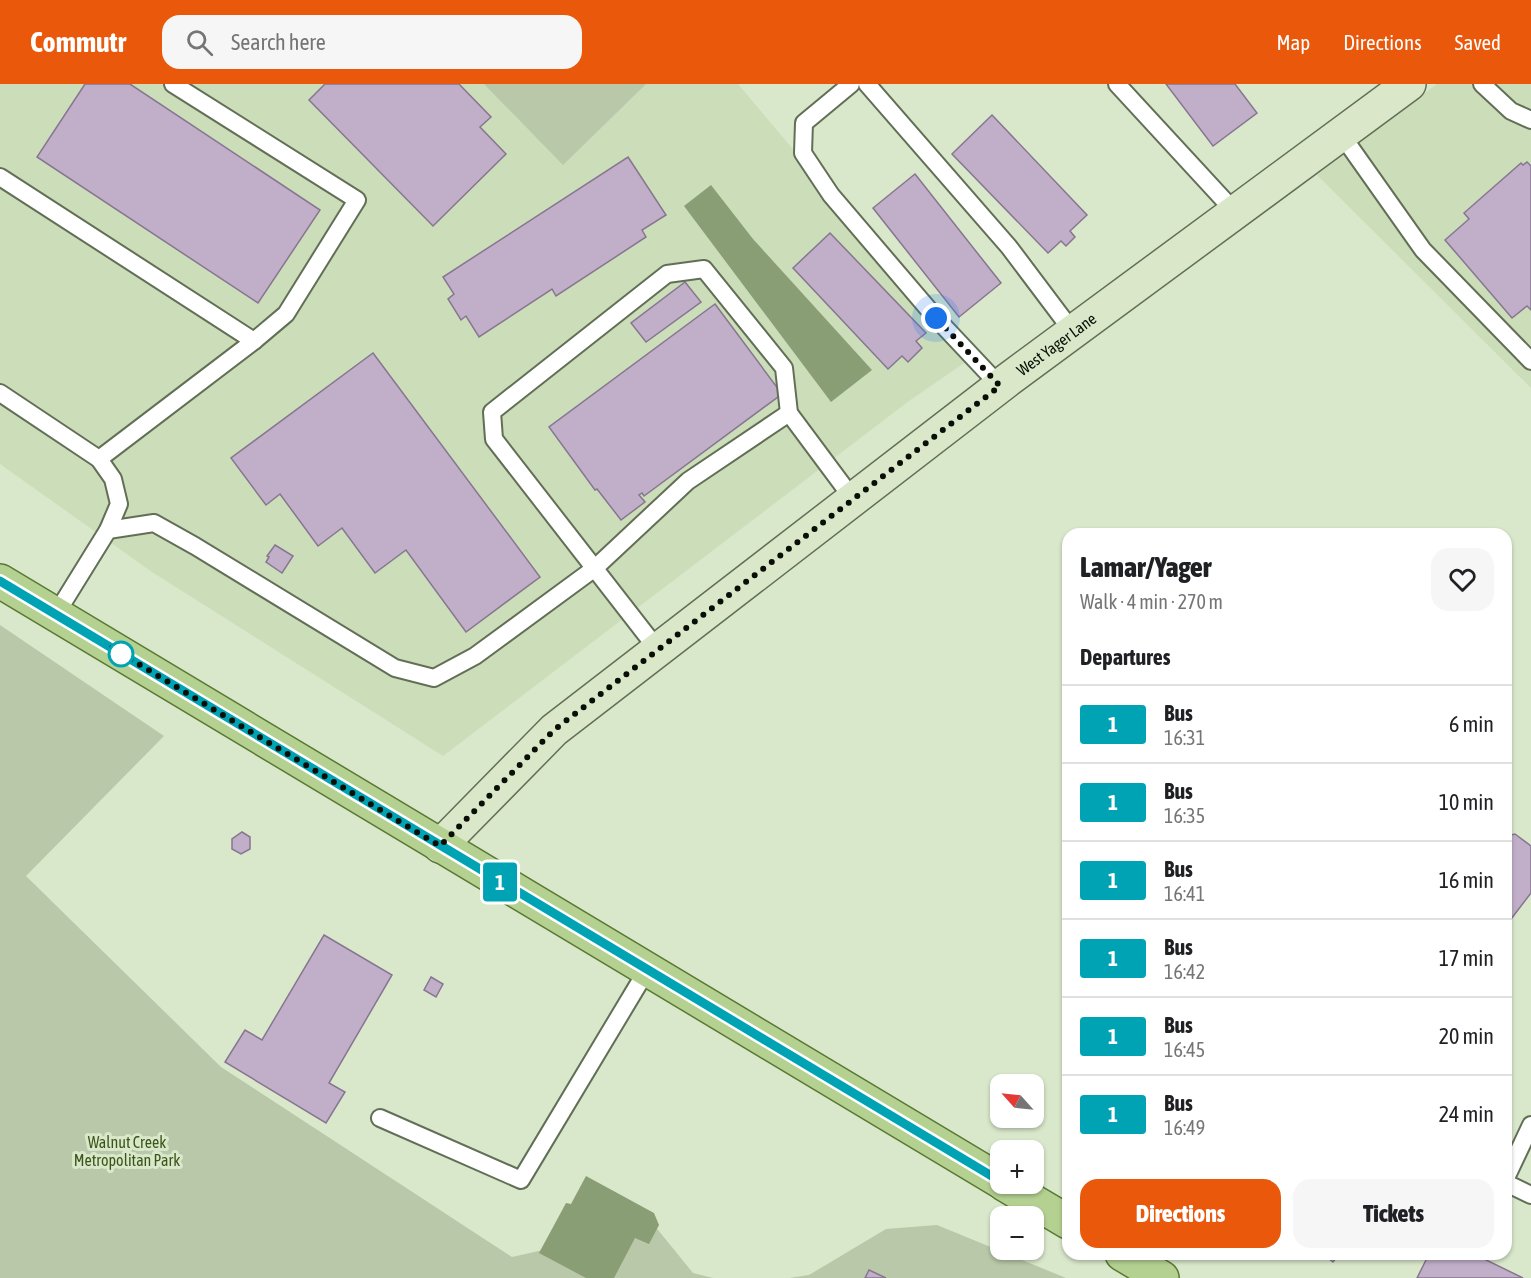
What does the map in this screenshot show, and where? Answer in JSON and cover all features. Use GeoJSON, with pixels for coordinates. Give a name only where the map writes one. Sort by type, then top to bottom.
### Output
{"type":"FeatureCollection","features":[{"type":"Feature","properties":{"kind":"main road","name":"West Yager Lane"},"geometry":{"type":"LineString","coordinates":[[440,846],[554,730],[1000,386],[1409,84]]}},
{"type":"Feature","properties":{"kind":"main road"},"geometry":{"type":"LineString","coordinates":[[0,581],[990,1175]]}},
{"type":"Feature","properties":{"kind":"main road"},"geometry":{"type":"LineString","coordinates":[[1022,1194],[1062,1218]]}},
{"type":"Feature","properties":{"kind":"main road"},"geometry":{"type":"LineString","coordinates":[[1132,1260],[1162,1278]]}},
{"type":"Feature","properties":{"kind":"lane"},"geometry":{"type":"LineString","coordinates":[[99,459],[286,314],[357,200],[173,84]]}},
{"type":"Feature","properties":{"kind":"lane"},"geometry":{"type":"LineString","coordinates":[[851,84],[804,123],[802,153],[831,195],[936,318],[1000,386]]}},
{"type":"Feature","properties":{"kind":"lane"},"geometry":{"type":"LineString","coordinates":[[867,84],[1009,247],[1072,332]]}},
{"type":"Feature","properties":{"kind":"lane"},"geometry":{"type":"LineString","coordinates":[[1117,84],[1235,212]]}},
{"type":"Feature","properties":{"kind":"lane"},"geometry":{"type":"LineString","coordinates":[[1482,84],[1511,111],[1531,120]]}},
{"type":"Feature","properties":{"kind":"lane"},"geometry":{"type":"LineString","coordinates":[[1341,134],[1423,250],[1531,361]]}},
{"type":"Feature","properties":{"kind":"lane"},"geometry":{"type":"LineString","coordinates":[[0,177],[254,341]]}},
{"type":"Feature","properties":{"kind":"lane"},"geometry":{"type":"LineString","coordinates":[[658,650],[495,440],[492,412],[667,274],[704,269],[784,368],[789,413],[853,499]]}},
{"type":"Feature","properties":{"kind":"lane"},"geometry":{"type":"LineString","coordinates":[[0,393],[99,459],[113,479],[119,504],[108,530],[56,614]]}},
{"type":"Feature","properties":{"kind":"lane"},"geometry":{"type":"LineString","coordinates":[[108,530],[154,523],[395,668],[434,678],[475,656],[595,568],[688,481],[789,413]]}},
{"type":"Feature","properties":{"kind":"lane"},"geometry":{"type":"LineString","coordinates":[[380,1118],[521,1179],[647,970]]}},
{"type":"Feature","properties":{"kind":"lane"},"geometry":{"type":"LineString","coordinates":[[1512,1165],[1531,1125]]}},
{"type":"Feature","properties":{"kind":"lane"},"geometry":{"type":"LineString","coordinates":[[1512,1186],[1531,1195]]}},
{"type":"Feature","properties":{"kind":"shaded area"},"geometry":{"type":"Polygon","coordinates":[[[0,84],[738,84],[970,359],[909,401],[443,756],[152,572],[0,464],[0,84]]]}},
{"type":"Feature","properties":{"kind":"shaded area"},"geometry":{"type":"Polygon","coordinates":[[[1437,84],[1531,84],[1531,388],[1317,175],[1437,84]]]}},
{"type":"Feature","properties":{"kind":"shaded area"},"geometry":{"type":"Polygon","coordinates":[[[711,185],[753,239],[872,370],[831,402],[684,206],[711,185]]]}},
{"type":"Feature","properties":{"kind":"shaded area"},"geometry":{"type":"Polygon","coordinates":[[[586,1176],[654,1213],[659,1225],[649,1244],[635,1238],[614,1278],[586,1278],[539,1253],[566,1203],[571,1204],[586,1176]]]}},
{"type":"Feature","properties":{"kind":"green space"},"geometry":{"type":"Polygon","coordinates":[[[484,84],[646,84],[563,165],[484,84]]]}},
{"type":"Feature","properties":{"kind":"green space","name":"Walnut Creek Metropolitan Park"},"geometry":{"type":"Polygon","coordinates":[[[0,625],[164,736],[26,876],[221,1067],[512,1257],[654,1225],[693,1273],[713,1278],[0,1278],[0,625]]]}},
{"type":"Feature","properties":{"kind":"green space"},"geometry":{"type":"Polygon","coordinates":[[[937,1225],[990,1247],[990,1260],[1022,1260],[1066,1278],[789,1278],[809,1275],[886,1229],[937,1225]]]}},
{"type":"Feature","properties":{"kind":"building"},"geometry":{"type":"Polygon","coordinates":[[[85,84],[130,84],[320,210],[258,303],[37,157],[85,84]]]}},
{"type":"Feature","properties":{"kind":"building"},"geometry":{"type":"Polygon","coordinates":[[[325,84],[459,84],[491,117],[480,127],[506,154],[433,226],[309,100],[325,84]]]}},
{"type":"Feature","properties":{"kind":"building"},"geometry":{"type":"Polygon","coordinates":[[[1166,84],[1235,84],[1257,113],[1213,146],[1166,84]]]}},
{"type":"Feature","properties":{"kind":"building"},"geometry":{"type":"Polygon","coordinates":[[[992,115],[1087,215],[1070,231],[1075,237],[1066,246],[1061,241],[1048,253],[952,154],[992,115]]]}},
{"type":"Feature","properties":{"kind":"building"},"geometry":{"type":"Polygon","coordinates":[[[628,157],[666,215],[642,230],[646,237],[556,296],[552,289],[479,337],[466,316],[461,320],[448,299],[454,294],[443,277],[628,157]]]}},
{"type":"Feature","properties":{"kind":"building"},"geometry":{"type":"Polygon","coordinates":[[[1527,162],[1531,166],[1531,310],[1527,306],[1512,318],[1445,240],[1469,219],[1464,213],[1521,163],[1523,165],[1527,162]]]}},
{"type":"Feature","properties":{"kind":"building"},"geometry":{"type":"Polygon","coordinates":[[[915,174],[1001,283],[959,317],[873,208],[915,174]]]}},
{"type":"Feature","properties":{"kind":"building"},"geometry":{"type":"Polygon","coordinates":[[[830,233],[926,333],[916,341],[922,348],[908,362],[902,356],[888,369],[793,268],[830,233]]]}},
{"type":"Feature","properties":{"kind":"building"},"geometry":{"type":"Polygon","coordinates":[[[685,282],[701,302],[646,342],[631,323],[685,282]]]}},
{"type":"Feature","properties":{"kind":"building"},"geometry":{"type":"Polygon","coordinates":[[[715,304],[782,394],[644,496],[642,493],[639,495],[645,502],[621,520],[597,489],[595,490],[549,427],[715,304]]]}},
{"type":"Feature","properties":{"kind":"building"},"geometry":{"type":"Polygon","coordinates":[[[373,353],[540,577],[466,632],[406,550],[375,573],[342,528],[318,546],[280,494],[266,505],[231,458],[373,353]]]}},
{"type":"Feature","properties":{"kind":"building"},"geometry":{"type":"Polygon","coordinates":[[[275,545],[293,556],[282,573],[266,562],[269,557],[267,556],[275,545]]]}},
{"type":"Feature","properties":{"kind":"building"},"geometry":{"type":"Polygon","coordinates":[[[242,832],[250,837],[250,849],[241,854],[232,849],[232,839],[242,832]]]}},
{"type":"Feature","properties":{"kind":"building"},"geometry":{"type":"Polygon","coordinates":[[[1515,834],[1531,846],[1531,893],[1512,918],[1512,835],[1515,834]]]}},
{"type":"Feature","properties":{"kind":"building"},"geometry":{"type":"Polygon","coordinates":[[[324,935],[392,975],[329,1083],[345,1092],[326,1123],[225,1062],[245,1030],[262,1040],[324,935]]]}},
{"type":"Feature","properties":{"kind":"building"},"geometry":{"type":"Polygon","coordinates":[[[431,977],[443,984],[436,997],[424,990],[431,977]]]}},
{"type":"Feature","properties":{"kind":"building"},"geometry":{"type":"Polygon","coordinates":[[[1426,1260],[1486,1260],[1523,1278],[1417,1278],[1426,1260]]]}},
{"type":"Feature","properties":{"kind":"building"},"geometry":{"type":"Polygon","coordinates":[[[869,1270],[886,1278],[865,1278],[869,1270]]]}},
{"type":"Feature","properties":{"kind":"bus line","name":"1"},"geometry":{"type":"LineString","coordinates":[[0,581],[990,1175]]}},
{"type":"Feature","properties":{"kind":"route"},"geometry":{"type":"LineString","coordinates":[[121,654],[112,648],[440,846],[554,730],[1000,386],[936,318]]}}]}
